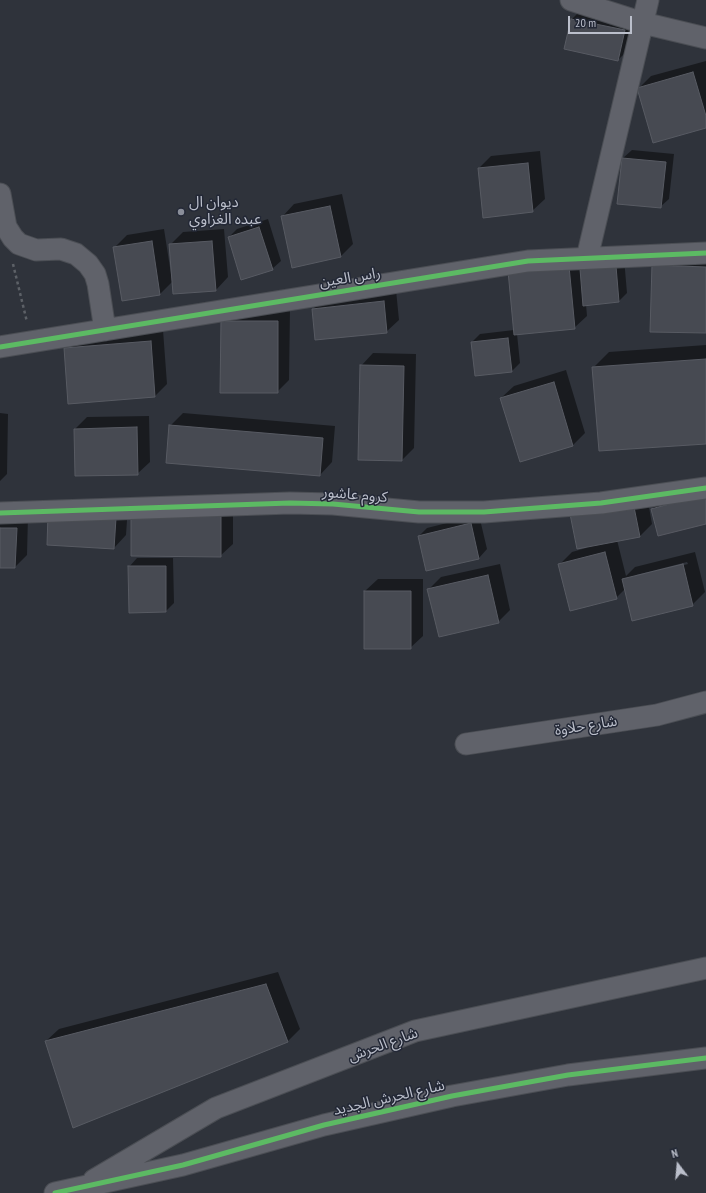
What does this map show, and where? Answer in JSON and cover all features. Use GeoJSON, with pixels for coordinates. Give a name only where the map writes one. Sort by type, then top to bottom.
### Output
{"type":"FeatureCollection","features":[{"type":"Feature","properties":{"kind":"street"},"geometry":{"type":"LineString","coordinates":[[571,0],[643,23],[706,38]]}},
{"type":"Feature","properties":{"kind":"street"},"geometry":{"type":"LineString","coordinates":[[587,258],[648,0]]}},
{"type":"Feature","properties":{"kind":"street"},"geometry":{"type":"LineString","coordinates":[[0,194],[6,227],[19,244],[36,250],[61,249],[76,254],[88,264],[95,274],[98,284],[105,330]]}},
{"type":"Feature","properties":{"kind":"street","name":"راس العين"},"geometry":{"type":"LineString","coordinates":[[0,347],[528,261],[706,253]]}},
{"type":"Feature","properties":{"kind":"street","name":"كروم عاشور"},"geometry":{"type":"LineString","coordinates":[[0,513],[290,503],[333,504],[419,512],[484,512],[601,503],[706,488]]}},
{"type":"Feature","properties":{"kind":"street","name":"شارع حلاوة"},"geometry":{"type":"LineString","coordinates":[[466,744],[657,715],[706,702]]}},
{"type":"Feature","properties":{"kind":"street","name":"شارع الحرش"},"geometry":{"type":"LineString","coordinates":[[83,1186],[216,1108],[415,1032],[706,968]]}},
{"type":"Feature","properties":{"kind":"street","name":"شارع الحرش الجديد"},"geometry":{"type":"LineString","coordinates":[[83,1186],[164,1170],[324,1125],[452,1096],[568,1075],[706,1058]]}},
{"type":"Feature","properties":{"kind":"street"},"geometry":{"type":"LineString","coordinates":[[55,1193],[83,1186]]}},
{"type":"Feature","properties":{"kind":"path"},"geometry":{"type":"LineString","coordinates":[[12,262],[32,342]]}},
{"type":"Feature","properties":{"kind":"building"},"geometry":{"type":"Polygon","coordinates":[[[571,19],[625,30],[618,61],[564,49],[571,19]]]}},
{"type":"Feature","properties":{"kind":"building"},"geometry":{"type":"Polygon","coordinates":[[[693,72],[706,116],[706,128],[653,143],[637,88],[693,72]]]}},
{"type":"Feature","properties":{"kind":"building"},"geometry":{"type":"Polygon","coordinates":[[[622,158],[666,162],[661,208],[617,204],[622,158]]]}},
{"type":"Feature","properties":{"kind":"building"},"geometry":{"type":"Polygon","coordinates":[[[528,163],[533,212],[483,218],[478,168],[528,163]]]}},
{"type":"Feature","properties":{"kind":"building"},"geometry":{"type":"Polygon","coordinates":[[[330,206],[341,257],[292,268],[281,216],[330,206]]]}},
{"type":"Feature","properties":{"kind":"building"},"geometry":{"type":"Polygon","coordinates":[[[259,227],[273,270],[241,280],[228,237],[259,227]]]}},
{"type":"Feature","properties":{"kind":"building"},"geometry":{"type":"Polygon","coordinates":[[[152,241],[160,295],[122,301],[113,247],[152,241]]]}},
{"type":"Feature","properties":{"kind":"building"},"geometry":{"type":"Polygon","coordinates":[[[212,241],[216,291],[173,294],[169,244],[212,241]]]}},
{"type":"Feature","properties":{"kind":"building"},"geometry":{"type":"Polygon","coordinates":[[[652,265],[706,267],[706,333],[650,332],[652,265]]]}},
{"type":"Feature","properties":{"kind":"building"},"geometry":{"type":"Polygon","coordinates":[[[569,266],[575,329],[514,335],[508,271],[569,266]]]}},
{"type":"Feature","properties":{"kind":"building"},"geometry":{"type":"Polygon","coordinates":[[[616,266],[619,302],[583,306],[580,269],[616,266]]]}},
{"type":"Feature","properties":{"kind":"building"},"geometry":{"type":"Polygon","coordinates":[[[384,301],[387,333],[315,340],[312,309],[384,301]]]}},
{"type":"Feature","properties":{"kind":"building"},"geometry":{"type":"Polygon","coordinates":[[[221,321],[278,321],[278,393],[220,393],[221,321]]]}},
{"type":"Feature","properties":{"kind":"building"},"geometry":{"type":"Polygon","coordinates":[[[508,338],[512,372],[475,376],[471,342],[508,338]]]}},
{"type":"Feature","properties":{"kind":"building"},"geometry":{"type":"Polygon","coordinates":[[[151,341],[155,397],[68,404],[64,348],[151,341]]]}},
{"type":"Feature","properties":{"kind":"building"},"geometry":{"type":"Polygon","coordinates":[[[706,359],[706,444],[599,451],[592,367],[706,359]]]}},
{"type":"Feature","properties":{"kind":"building"},"geometry":{"type":"Polygon","coordinates":[[[360,365],[404,366],[402,461],[358,460],[360,365]]]}},
{"type":"Feature","properties":{"kind":"building"},"geometry":{"type":"Polygon","coordinates":[[[554,382],[573,446],[520,462],[500,398],[554,382]]]}},
{"type":"Feature","properties":{"kind":"building"},"geometry":{"type":"Polygon","coordinates":[[[169,425],[323,438],[320,476],[166,463],[169,425]]]}},
{"type":"Feature","properties":{"kind":"building"},"geometry":{"type":"Polygon","coordinates":[[[137,427],[138,475],[75,476],[74,429],[137,427]]]}},
{"type":"Feature","properties":{"kind":"building"},"geometry":{"type":"Polygon","coordinates":[[[706,494],[706,524],[658,536],[651,509],[706,494]]]}},
{"type":"Feature","properties":{"kind":"building"},"geometry":{"type":"Polygon","coordinates":[[[633,502],[640,537],[577,549],[570,514],[633,502]]]}},
{"type":"Feature","properties":{"kind":"building"},"geometry":{"type":"Polygon","coordinates":[[[131,514],[221,514],[221,557],[131,556],[131,514]]]}},
{"type":"Feature","properties":{"kind":"building"},"geometry":{"type":"Polygon","coordinates":[[[48,515],[116,518],[114,549],[47,545],[48,515]]]}},
{"type":"Feature","properties":{"kind":"building"},"geometry":{"type":"Polygon","coordinates":[[[471,523],[479,559],[426,571],[418,536],[471,523]]]}},
{"type":"Feature","properties":{"kind":"building"},"geometry":{"type":"Polygon","coordinates":[[[0,528],[17,528],[15,568],[0,568],[0,528]]]}},
{"type":"Feature","properties":{"kind":"building"},"geometry":{"type":"Polygon","coordinates":[[[605,552],[617,599],[570,611],[558,564],[605,552]]]}},
{"type":"Feature","properties":{"kind":"building"},"geometry":{"type":"Polygon","coordinates":[[[683,564],[693,606],[632,621],[622,579],[683,564]]]}},
{"type":"Feature","properties":{"kind":"building"},"geometry":{"type":"Polygon","coordinates":[[[128,566],[166,566],[166,612],[129,613],[128,566]]]}},
{"type":"Feature","properties":{"kind":"building"},"geometry":{"type":"Polygon","coordinates":[[[488,575],[499,623],[439,637],[427,589],[488,575]]]}},
{"type":"Feature","properties":{"kind":"building"},"geometry":{"type":"Polygon","coordinates":[[[364,591],[411,591],[411,649],[364,649],[364,591]]]}},
{"type":"Feature","properties":{"kind":"building"},"geometry":{"type":"Polygon","coordinates":[[[266,984],[288,1042],[73,1128],[45,1041],[266,984]]]}},
{"type":"Feature","properties":{"kind":"cycle path"},"geometry":{"type":"LineString","coordinates":[[0,347],[528,261],[706,253]]}},
{"type":"Feature","properties":{"kind":"cycle path"},"geometry":{"type":"LineString","coordinates":[[0,513],[290,503],[333,504],[419,512],[484,512],[601,503],[706,488]]}},
{"type":"Feature","properties":{"kind":"cycle path"},"geometry":{"type":"LineString","coordinates":[[55,1193],[183,1165],[324,1125],[452,1096],[568,1075],[706,1058]]}},
{"type":"Feature","properties":{"kind":"place","name":"ديوان ال عبده الغزاوي"},"geometry":{"type":"Point","coordinates":[181,212]}}]}
